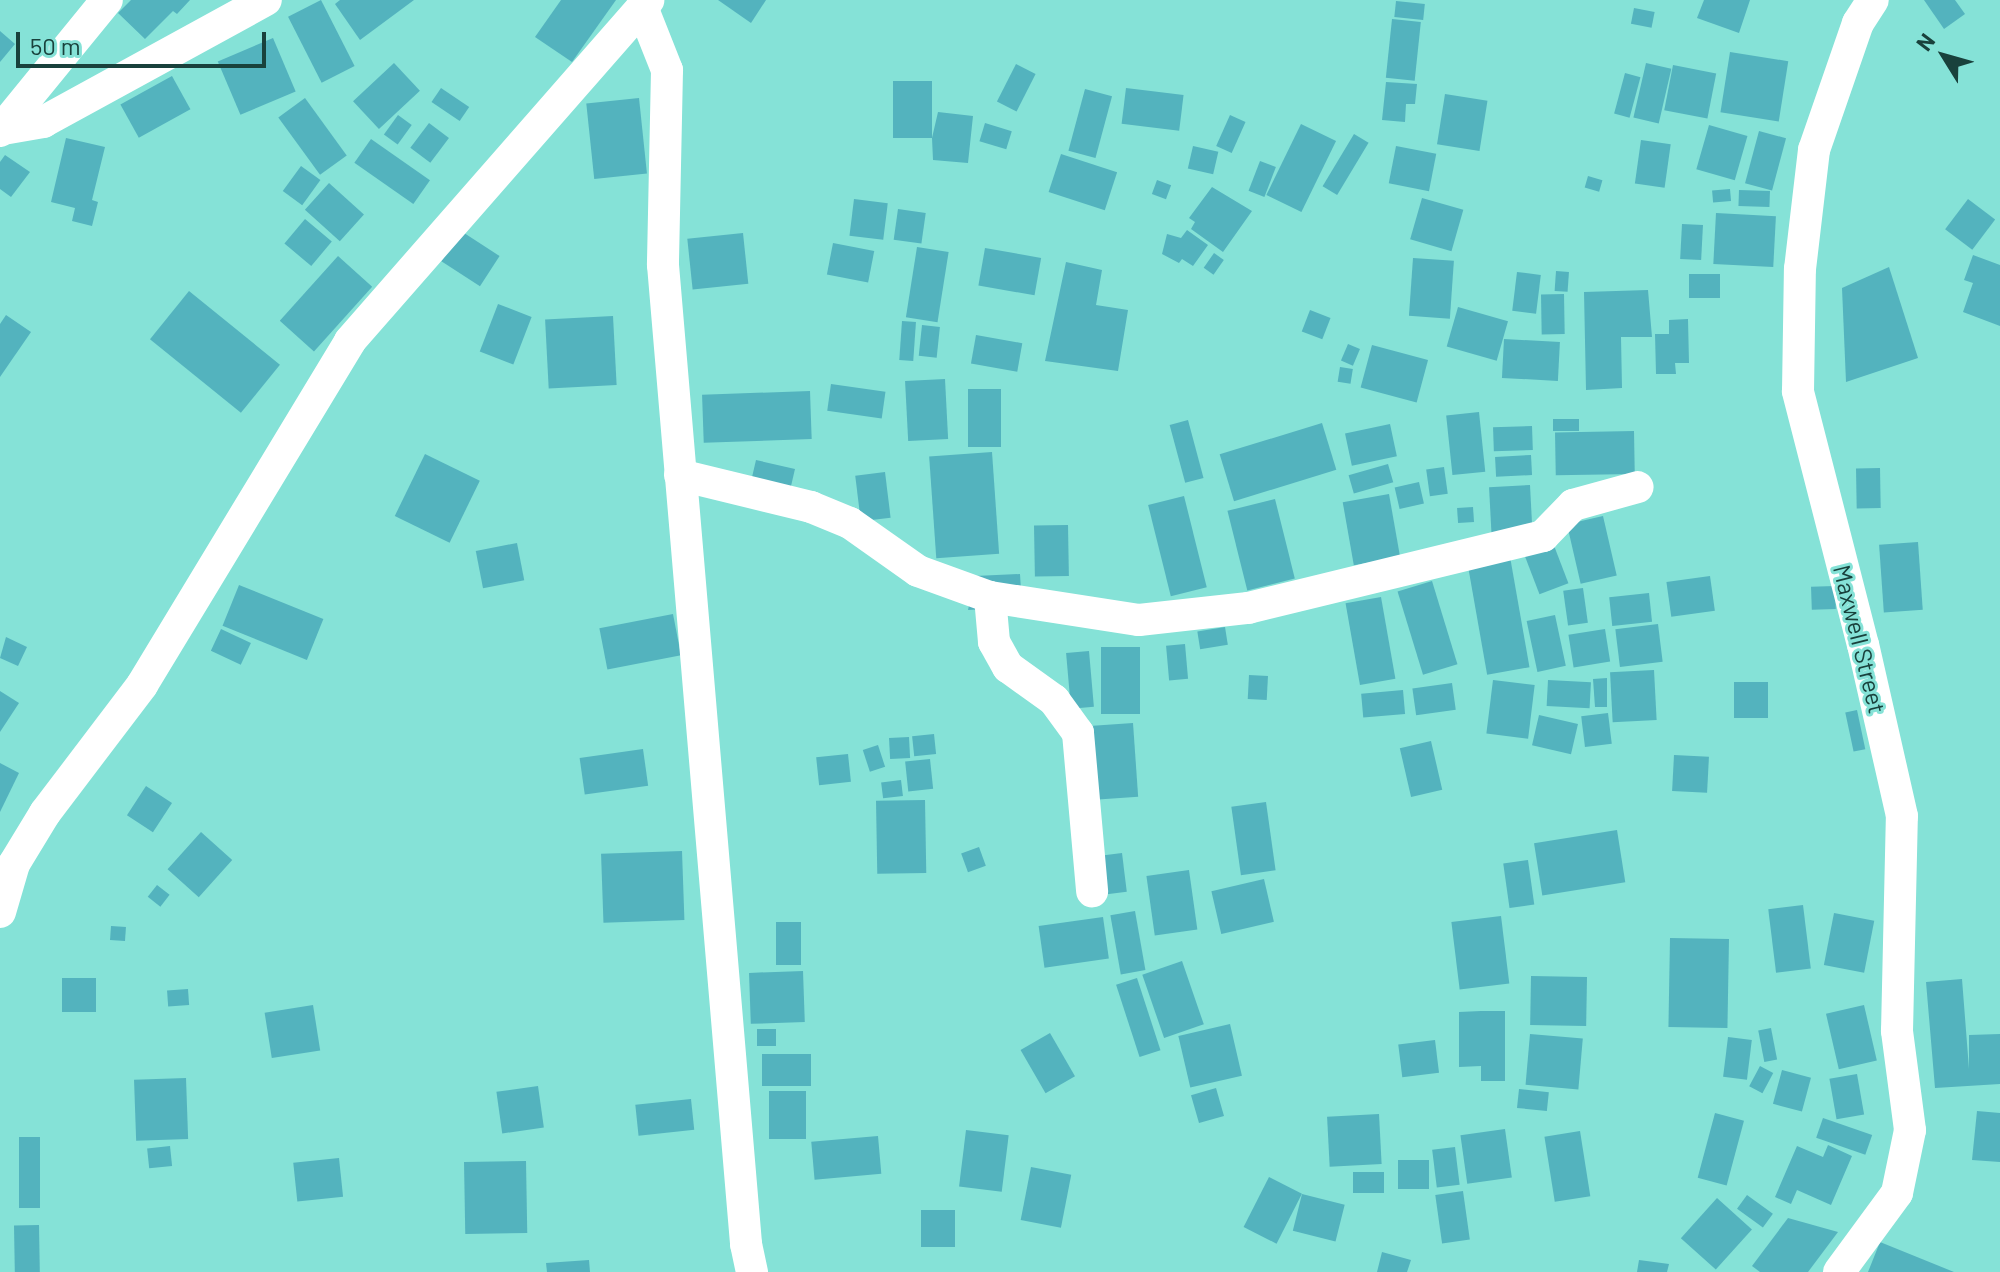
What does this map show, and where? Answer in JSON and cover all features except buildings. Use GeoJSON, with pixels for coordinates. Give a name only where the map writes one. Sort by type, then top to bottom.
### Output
{"type":"FeatureCollection","features":[{"type":"Feature","properties":{"kind":"street"},"geometry":{"type":"LineString","coordinates":[[2,130],[107,0]]}},
{"type":"Feature","properties":{"kind":"street"},"geometry":{"type":"LineString","coordinates":[[2,130],[43,122],[266,0]]}},
{"type":"Feature","properties":{"kind":"street","name":"Maxwell Street"},"geometry":{"type":"LineString","coordinates":[[1839,1272],[1897,1193],[1910,1130],[1897,1031],[1902,816],[1863,645],[1798,391],[1800,269],[1814,150],[1858,23],[1873,0]]}},
{"type":"Feature","properties":{"kind":"street"},"geometry":{"type":"LineString","coordinates":[[645,3],[667,70],[663,265],[706,740],[746,1244],[752,1272]]}},
{"type":"Feature","properties":{"kind":"street"},"geometry":{"type":"LineString","coordinates":[[0,912],[14,864],[45,813],[142,685],[350,341],[645,3]]}},
{"type":"Feature","properties":{"kind":"street"},"geometry":{"type":"LineString","coordinates":[[680,475],[811,507],[850,523],[918,571],[990,597],[1139,620],[1248,608],[1543,536],[1573,505],[1638,487]]}},
{"type":"Feature","properties":{"kind":"street"},"geometry":{"type":"LineString","coordinates":[[990,597],[994,642],[1008,667],[1054,700],[1078,733],[1092,891]]}}]}
